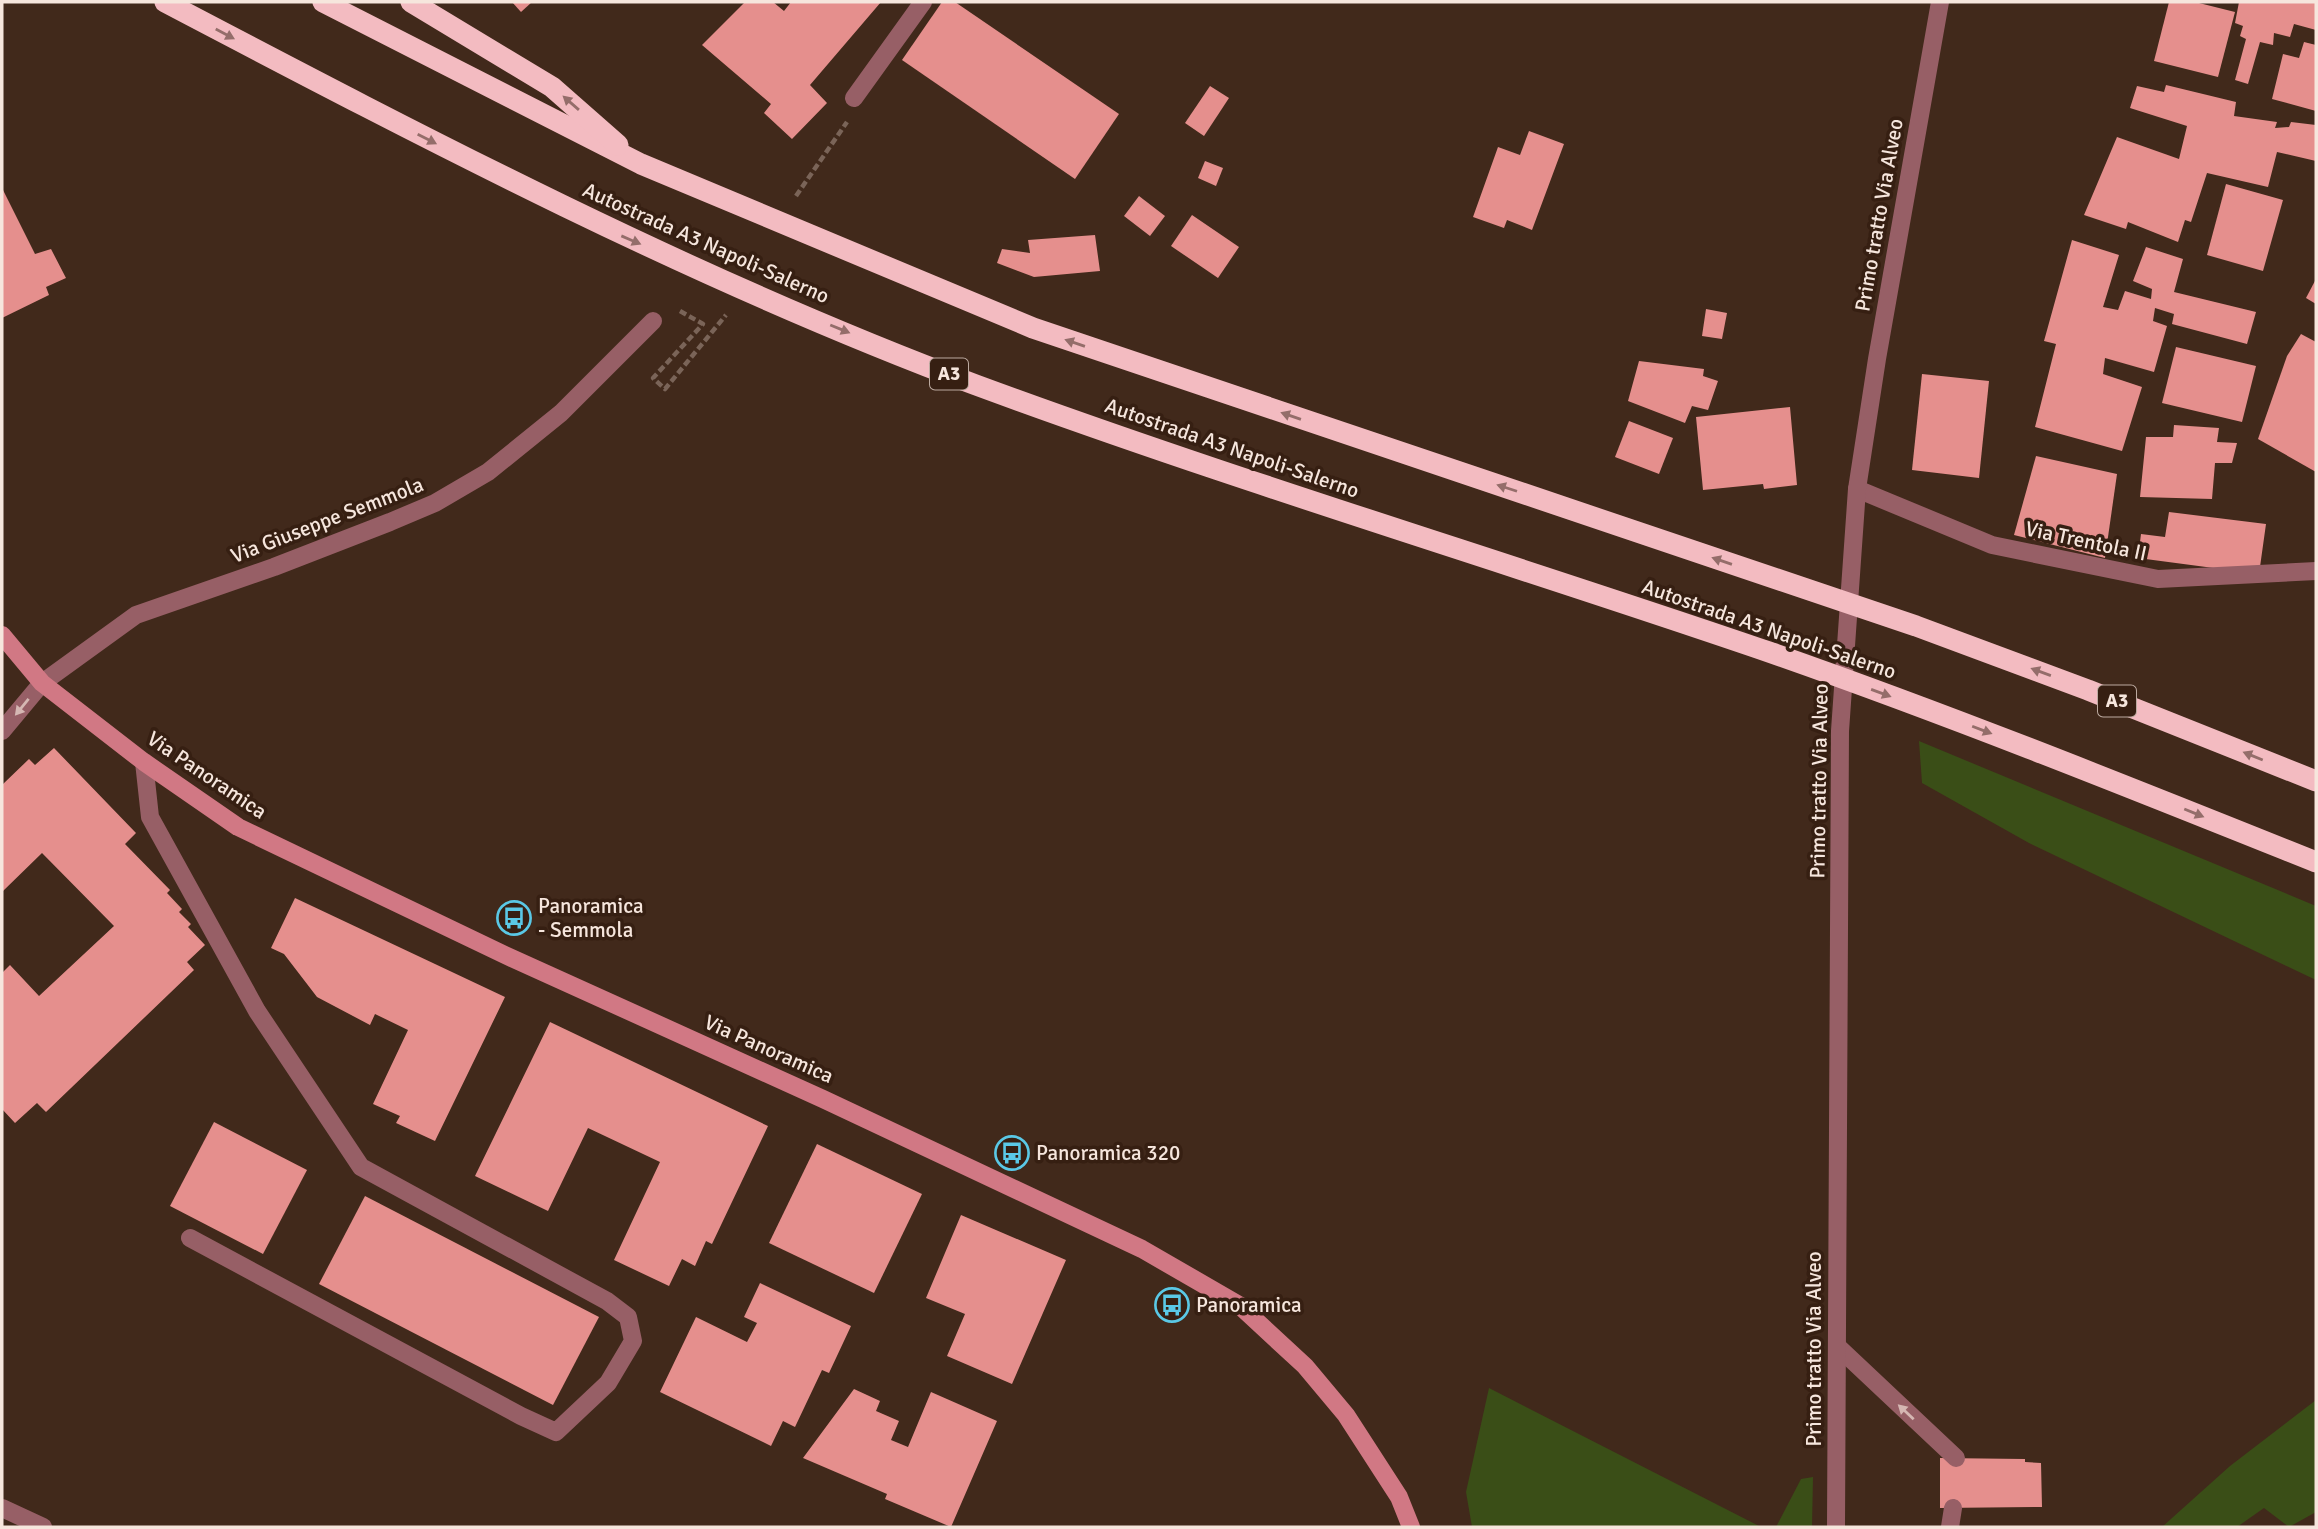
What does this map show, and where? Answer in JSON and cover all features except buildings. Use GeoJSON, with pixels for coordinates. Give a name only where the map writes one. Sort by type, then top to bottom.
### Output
{"type":"FeatureCollection","features":[{"type":"Feature","properties":{"kind":"highway","name":"Autostrada A3 Napoli-Salerno"},"geometry":{"type":"LineString","coordinates":[[165,2],[611,231],[973,384],[1265,486],[1771,653],[1918,706],[2316,862]]}},
{"type":"Feature","properties":{"kind":"highway","name":"A3"},"geometry":{"type":"LineString","coordinates":[[323,2],[640,164],[1033,328],[1916,626],[2088,690],[2316,781]]}},
{"type":"Feature","properties":{"kind":"highway"},"geometry":{"type":"LineString","coordinates":[[411,2],[552,87],[640,164]]}},
{"type":"Feature","properties":{"kind":"street"},"geometry":{"type":"LineString","coordinates":[[854,98],[923,2]]}},
{"type":"Feature","properties":{"kind":"street","name":"Primo tratto Via Alveo"},"geometry":{"type":"LineString","coordinates":[[1836,1527],[1840,731],[1857,489],[1877,359],[1940,2]]}},
{"type":"Feature","properties":{"kind":"street","name":"Via Giuseppe Semmola"},"geometry":{"type":"LineString","coordinates":[[2,731],[42,683],[136,615],[274,568],[390,522],[435,503],[488,472],[561,413],[653,321]]}},
{"type":"Feature","properties":{"kind":"street","name":"Via Trentola II"},"geometry":{"type":"LineString","coordinates":[[1857,489],[1992,545],[2158,579],[2316,571]]}},
{"type":"Feature","properties":{"kind":"street","name":"Via Panoramica"},"geometry":{"type":"LineString","coordinates":[[2,635],[42,683],[144,762],[238,827],[505,955],[1142,1249],[1239,1305],[1305,1366],[1346,1415],[1399,1497],[1411,1527]]}},
{"type":"Feature","properties":{"kind":"street"},"geometry":{"type":"LineString","coordinates":[[144,762],[150,817],[257,1011],[361,1167],[607,1301],[628,1317],[633,1341],[608,1383],[556,1432],[190,1238]]}},
{"type":"Feature","properties":{"kind":"street"},"geometry":{"type":"LineString","coordinates":[[1837,1346],[1956,1458]]}},
{"type":"Feature","properties":{"kind":"street"},"geometry":{"type":"LineString","coordinates":[[2,1508],[43,1527]]}},
{"type":"Feature","properties":{"kind":"street"},"geometry":{"type":"LineString","coordinates":[[1951,1527],[1953,1508]]}},
{"type":"Feature","properties":{"kind":"path"},"geometry":{"type":"LineString","coordinates":[[812,170],[861,104],[854,98]]}},
{"type":"Feature","properties":{"kind":"path"},"geometry":{"type":"LineString","coordinates":[[653,321],[646,314],[656,297],[703,324],[653,378],[665,388],[718,328]]}},
{"type":"Feature","properties":{"kind":"green space"},"geometry":{"type":"Polygon","coordinates":[[[1919,741],[2316,906],[2316,980],[2029,843],[1922,783],[1919,741]]]}},
{"type":"Feature","properties":{"kind":"green space"},"geometry":{"type":"Polygon","coordinates":[[[1489,1388],[1761,1527],[1472,1527],[1466,1492],[1489,1388]]]}},
{"type":"Feature","properties":{"kind":"green space"},"geometry":{"type":"Polygon","coordinates":[[[2316,1400],[2316,1512],[2289,1527],[2264,1508],[2237,1527],[2162,1527],[2230,1466],[2316,1400]]]}},
{"type":"Feature","properties":{"kind":"green space"},"geometry":{"type":"Polygon","coordinates":[[[1813,1477],[1812,1527],[1776,1527],[1801,1479],[1813,1477]]]}},
{"type":"Feature","properties":{"kind":"place","name":"Panoramica - Semmola"},"geometry":{"type":"Point","coordinates":[514,918]}},
{"type":"Feature","properties":{"kind":"place","name":"Panoramica 320"},"geometry":{"type":"Point","coordinates":[1012,1153]}},
{"type":"Feature","properties":{"kind":"place","name":"Panoramica"},"geometry":{"type":"Point","coordinates":[1172,1305]}}]}
